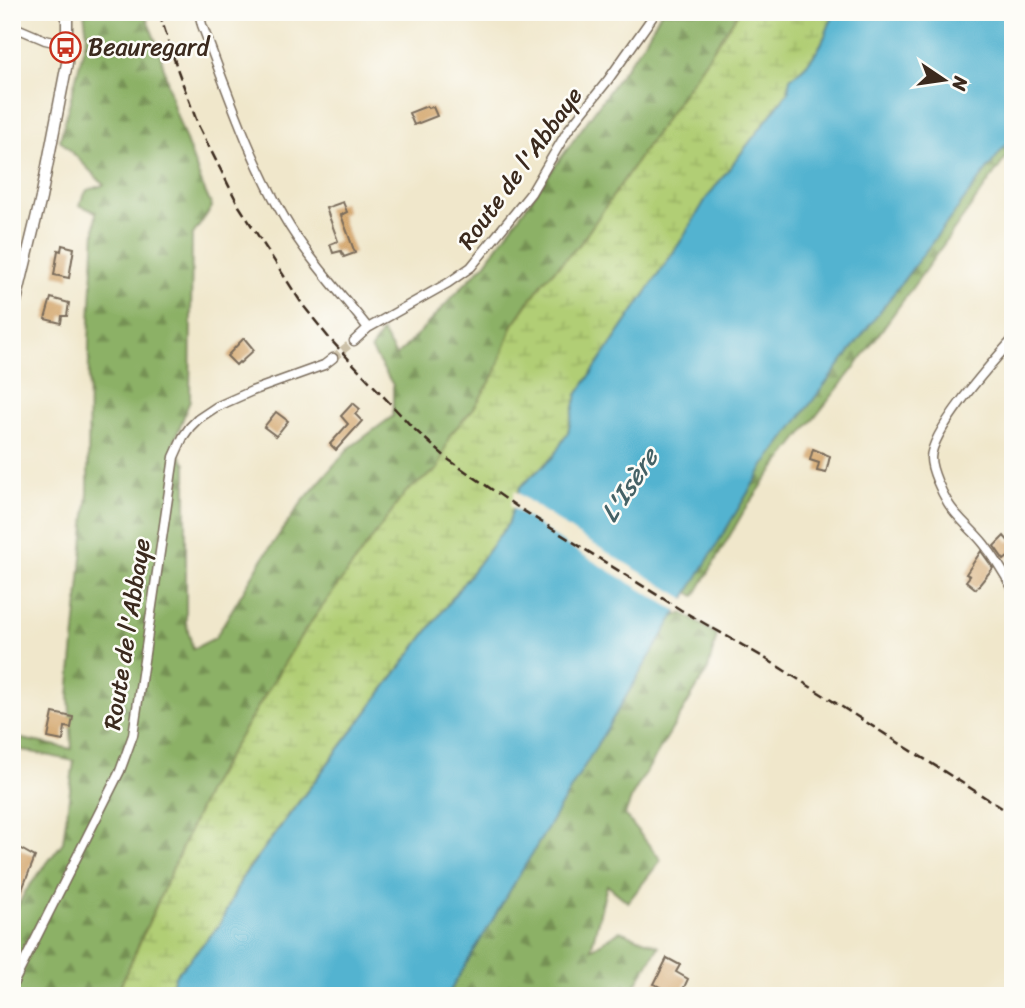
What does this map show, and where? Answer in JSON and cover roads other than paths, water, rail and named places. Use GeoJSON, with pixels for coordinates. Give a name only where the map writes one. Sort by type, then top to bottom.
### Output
{"type":"FeatureCollection","features":[{"type":"Feature","properties":{"kind":"street"},"geometry":{"type":"LineString","coordinates":[[12,318],[41,198],[67,63],[67,12]]}},
{"type":"Feature","properties":{"kind":"street"},"geometry":{"type":"LineString","coordinates":[[199,12],[252,155],[285,218],[303,246],[368,328]]}},
{"type":"Feature","properties":{"kind":"street","name":"Route de l'Abbaye"},"geometry":{"type":"LineString","coordinates":[[354,341],[368,328],[471,267],[531,192],[568,130],[616,70],[656,12]]}},
{"type":"Feature","properties":{"kind":"street"},"geometry":{"type":"LineString","coordinates":[[12,26],[44,40],[67,45]]}},
{"type":"Feature","properties":{"kind":"street"},"geometry":{"type":"LineString","coordinates":[[1013,339],[971,388],[944,426],[931,458],[948,504],[992,555],[1013,589]]}},
{"type":"Feature","properties":{"kind":"street","name":"Route de l'Abbaye"},"geometry":{"type":"LineString","coordinates":[[12,986],[120,771],[133,735],[174,457],[183,437],[198,419],[216,408],[253,391],[324,365],[333,358]]}},
{"type":"Feature","properties":{"kind":"water","name":"L'Isère"},"geometry":{"type":"Polygon","coordinates":[[[837,12],[1013,12],[1013,135],[765,464],[447,996],[169,996],[175,976],[219,926],[242,878],[508,524],[520,487],[553,457],[568,432],[577,395],[681,241],[706,199],[788,92],[790,78],[806,65],[818,50],[837,12]]]}},
{"type":"Feature","properties":{"kind":"tunnel"},"geometry":{"type":"LineString","coordinates":[[333,358],[354,341]]}},
{"type":"Feature","properties":{"kind":"railway"},"geometry":{"type":"LineString","coordinates":[[159,12],[199,127],[239,206],[302,304],[329,338],[413,428],[449,460],[516,506],[681,610],[763,657],[1013,815]]}},
{"type":"Feature","properties":{"kind":"place","name":"Beauregard"},"geometry":{"type":"Point","coordinates":[65,47]}}]}
